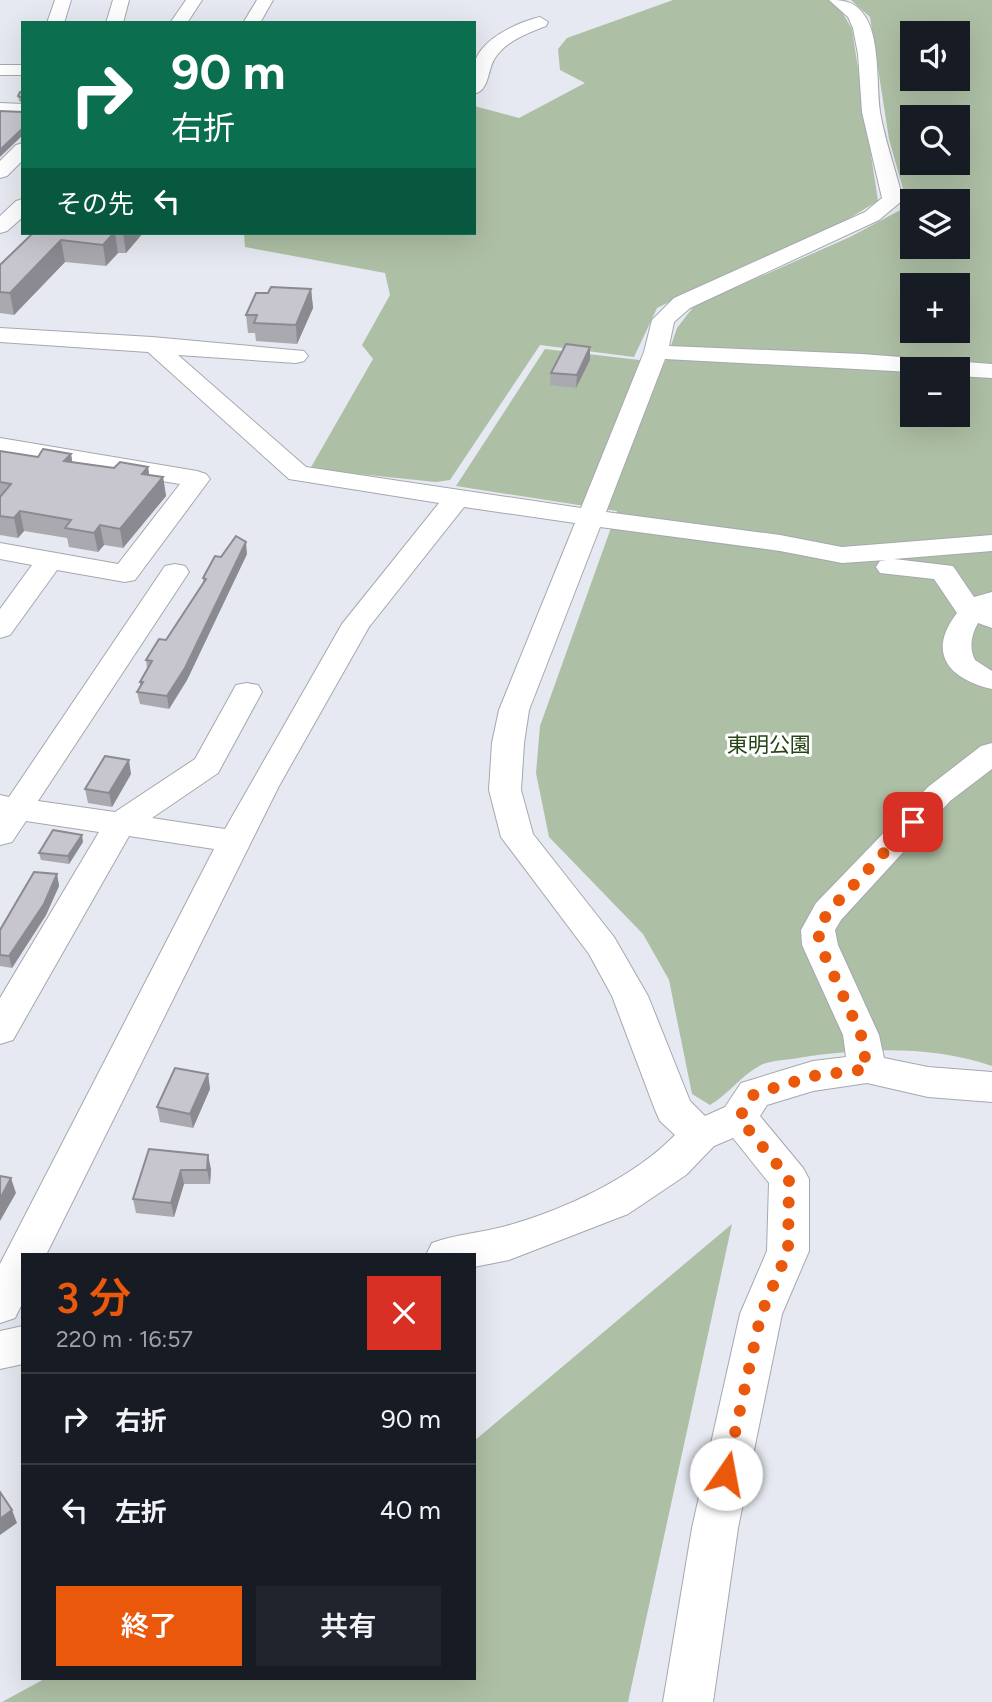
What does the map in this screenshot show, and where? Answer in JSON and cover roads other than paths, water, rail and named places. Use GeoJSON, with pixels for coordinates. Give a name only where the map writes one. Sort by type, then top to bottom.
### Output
{"type":"FeatureCollection","features":[{"type":"Feature","properties":{"kind":"street"},"geometry":{"type":"LineString","coordinates":[[56,21],[63,0]]}},
{"type":"Feature","properties":{"kind":"street"},"geometry":{"type":"LineString","coordinates":[[115,21],[121,0]]}},
{"type":"Feature","properties":{"kind":"street"},"geometry":{"type":"LineString","coordinates":[[179,21],[194,0]]}},
{"type":"Feature","properties":{"kind":"street"},"geometry":{"type":"LineString","coordinates":[[252,21],[265,0]]}},
{"type":"Feature","properties":{"kind":"street"},"geometry":{"type":"LineString","coordinates":[[700,1135],[674,1110],[630,996],[602,946],[517,837],[505,790],[508,743],[514,710],[656,352],[663,320],[682,303],[872,216],[894,200],[871,112],[867,54],[861,28],[856,15],[837,0]]}},
{"type":"Feature","properties":{"kind":"street"},"geometry":{"type":"LineString","coordinates":[[476,86],[482,78],[484,60],[499,41],[540,22]]}},
{"type":"Feature","properties":{"kind":"street"},"geometry":{"type":"LineString","coordinates":[[481,37],[499,41]]}},
{"type":"Feature","properties":{"kind":"street"},"geometry":{"type":"LineString","coordinates":[[0,70],[21,70]]}},
{"type":"Feature","properties":{"kind":"street"},"geometry":{"type":"LineString","coordinates":[[0,109],[21,110]]}},
{"type":"Feature","properties":{"kind":"street"},"geometry":{"type":"LineString","coordinates":[[0,172],[21,151]]}},
{"type":"Feature","properties":{"kind":"street"},"geometry":{"type":"LineString","coordinates":[[0,227],[21,207]]}},
{"type":"Feature","properties":{"kind":"street"},"geometry":{"type":"LineString","coordinates":[[0,335],[296,356]]}},
{"type":"Feature","properties":{"kind":"street"},"geometry":{"type":"LineString","coordinates":[[152,344],[298,474],[780,543],[842,555],[992,543]]}},
{"type":"Feature","properties":{"kind":"street"},"geometry":{"type":"LineString","coordinates":[[656,352],[900,364]]}},
{"type":"Feature","properties":{"kind":"street"},"geometry":{"type":"LineString","coordinates":[[970,370],[992,371]]}},
{"type":"Feature","properties":{"kind":"street"},"geometry":{"type":"LineString","coordinates":[[0,446],[197,479],[125,574],[0,551]]}},
{"type":"Feature","properties":{"kind":"street"},"geometry":{"type":"LineString","coordinates":[[26,1253],[233,841],[356,624],[458,497]]}},
{"type":"Feature","properties":{"kind":"street"},"geometry":{"type":"LineString","coordinates":[[864,553],[878,564],[899,569],[943,572],[966,606],[986,610]]}},
{"type":"Feature","properties":{"kind":"street"},"geometry":{"type":"LineString","coordinates":[[0,629],[51,559]]}},
{"type":"Feature","properties":{"kind":"street"},"geometry":{"type":"LineString","coordinates":[[6,816],[174,572]]}},
{"type":"Feature","properties":{"kind":"street"},"geometry":{"type":"LineString","coordinates":[[986,610],[960,625],[954,642],[958,656],[972,672],[992,680]]}},
{"type":"Feature","properties":{"kind":"street"},"geometry":{"type":"LineString","coordinates":[[0,1030],[120,824],[207,766],[247,692]]}},
{"type":"Feature","properties":{"kind":"street"},"geometry":{"type":"LineString","coordinates":[[867,1069],[861,1035],[820,945],[818,930],[828,912],[939,794],[992,753]]}},
{"type":"Feature","properties":{"kind":"street"},"geometry":{"type":"LineString","coordinates":[[6,816],[120,824],[233,841]]}},
{"type":"Feature","properties":{"kind":"street"},"geometry":{"type":"LineString","coordinates":[[457,1253],[509,1243],[614,1202],[672,1164],[700,1135],[739,1118],[754,1094],[813,1076],[867,1069],[928,1082],[992,1087]]}},
{"type":"Feature","properties":{"kind":"street"},"geometry":{"type":"LineString","coordinates":[[688,1702],[715,1528],[758,1327],[788,1251],[789,1179],[739,1118]]}},
{"type":"Feature","properties":{"kind":"street"},"geometry":{"type":"LineString","coordinates":[[0,1305],[21,1264]]}},
{"type":"Feature","properties":{"kind":"street"},"geometry":{"type":"LineString","coordinates":[[0,1350],[21,1345]]}},
{"type":"Feature","properties":{"kind":"park label","name":"東明公園"},"geometry":{"type":"Point","coordinates":[769,744]}}]}
